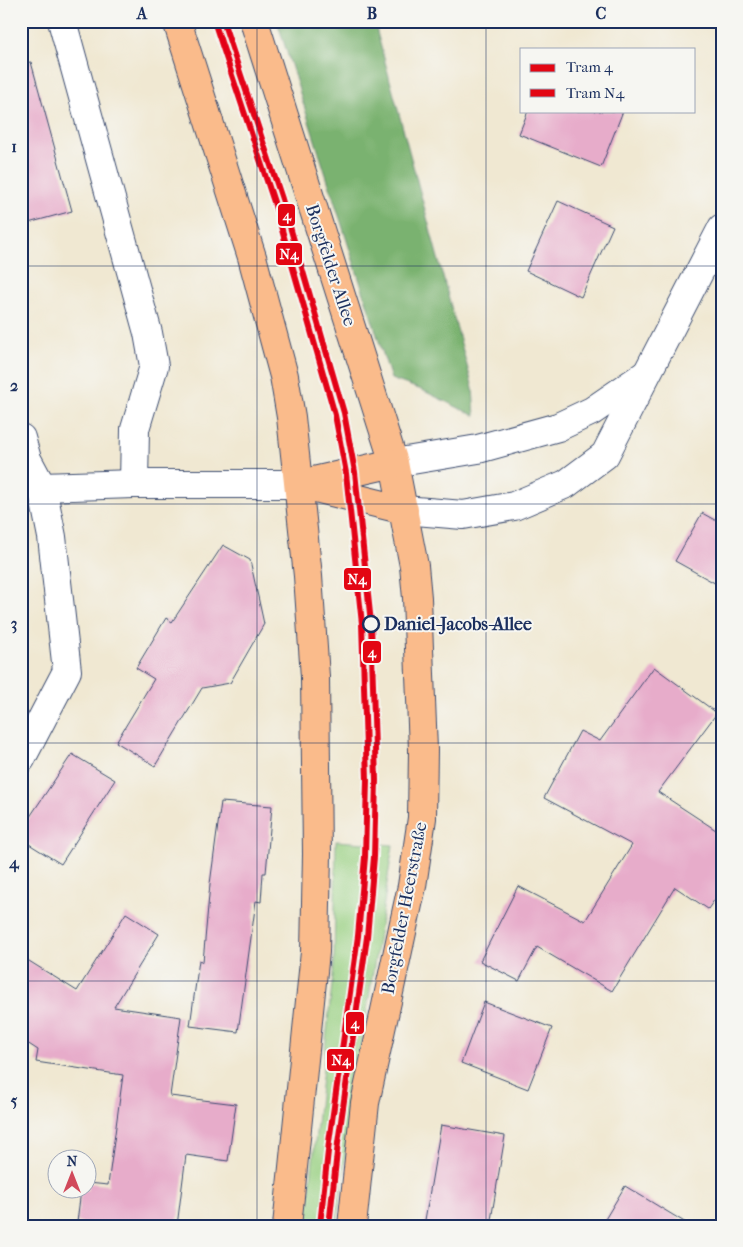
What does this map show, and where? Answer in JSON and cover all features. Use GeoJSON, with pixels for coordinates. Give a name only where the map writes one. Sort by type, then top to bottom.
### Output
{"type":"FeatureCollection","features":[{"type":"Feature","properties":{"kind":"main road"},"geometry":{"type":"LineString","coordinates":[[177,21],[252,257],[284,376],[299,484],[315,677],[316,919],[309,1031],[287,1226]]}},
{"type":"Feature","properties":{"kind":"main road","name":"Borgfelder Allee"},"geometry":{"type":"LineString","coordinates":[[254,21],[394,463],[404,510]]}},
{"type":"Feature","properties":{"kind":"main road"},"geometry":{"type":"LineString","coordinates":[[299,484],[394,463]]}},
{"type":"Feature","properties":{"kind":"main road"},"geometry":{"type":"LineString","coordinates":[[299,484],[404,510]]}},
{"type":"Feature","properties":{"kind":"main road","name":"Borgfelder Heerstraße"},"geometry":{"type":"LineString","coordinates":[[352,1226],[365,1104],[412,886],[422,818],[423,750],[417,598],[404,510]]}},
{"type":"Feature","properties":{"kind":"street"},"geometry":{"type":"LineString","coordinates":[[62,21],[148,332],[154,366],[135,429],[134,484]]}},
{"type":"Feature","properties":{"kind":"street"},"geometry":{"type":"LineString","coordinates":[[404,510],[463,514],[514,506],[566,484],[605,455],[650,372],[722,228]]}},
{"type":"Feature","properties":{"kind":"street"},"geometry":{"type":"LineString","coordinates":[[394,463],[478,449],[558,427],[592,411],[650,372]]}},
{"type":"Feature","properties":{"kind":"street"},"geometry":{"type":"LineString","coordinates":[[21,438],[27,460],[28,489],[52,537],[67,671],[21,760]]}},
{"type":"Feature","properties":{"kind":"street"},"geometry":{"type":"LineString","coordinates":[[28,489],[134,484],[299,484]]}},
{"type":"Feature","properties":{"kind":"green space"},"geometry":{"type":"Polygon","coordinates":[[[277,21],[374,21],[473,388],[475,416],[422,390],[391,379],[277,21]]]}},
{"type":"Feature","properties":{"kind":"green space"},"geometry":{"type":"Polygon","coordinates":[[[336,841],[393,845],[356,1080],[336,1226],[306,1226],[334,966],[336,841]]]}},
{"type":"Feature","properties":{"kind":"building"},"geometry":{"type":"Polygon","coordinates":[[[31,62],[72,211],[21,225],[21,63],[31,62]]]}},
{"type":"Feature","properties":{"kind":"building"},"geometry":{"type":"Polygon","coordinates":[[[528,112],[623,112],[601,167],[519,134],[528,112]]]}},
{"type":"Feature","properties":{"kind":"building"},"geometry":{"type":"Polygon","coordinates":[[[558,201],[613,226],[581,297],[526,271],[558,201]]]}},
{"type":"Feature","properties":{"kind":"building"},"geometry":{"type":"Polygon","coordinates":[[[702,513],[722,524],[722,587],[675,561],[702,513]]]}},
{"type":"Feature","properties":{"kind":"building"},"geometry":{"type":"Polygon","coordinates":[[[223,545],[250,560],[264,624],[230,683],[202,688],[155,766],[116,742],[154,679],[136,668],[166,618],[172,622],[223,545]]]}},
{"type":"Feature","properties":{"kind":"building"},"geometry":{"type":"Polygon","coordinates":[[[654,667],[717,713],[658,792],[722,834],[722,889],[708,909],[675,887],[612,991],[537,947],[519,981],[480,961],[518,886],[585,921],[632,845],[544,798],[580,731],[600,741],[654,667]]]}},
{"type":"Feature","properties":{"kind":"building"},"geometry":{"type":"Polygon","coordinates":[[[72,754],[115,780],[61,864],[21,839],[21,830],[72,754]]]}},
{"type":"Feature","properties":{"kind":"building"},"geometry":{"type":"Polygon","coordinates":[[[221,802],[272,806],[266,873],[263,873],[261,902],[256,901],[238,1032],[190,1026],[199,960],[203,962],[210,884],[221,802]]]}},
{"type":"Feature","properties":{"kind":"building"},"geometry":{"type":"Polygon","coordinates":[[[126,913],[159,934],[114,1007],[181,1017],[170,1096],[236,1104],[228,1161],[186,1155],[177,1226],[105,1226],[77,1222],[80,1200],[98,1200],[98,1184],[108,1185],[123,1075],[36,1062],[38,1050],[21,1039],[21,956],[77,991],[126,913]]]}},
{"type":"Feature","properties":{"kind":"building"},"geometry":{"type":"Polygon","coordinates":[[[484,1002],[552,1028],[528,1089],[461,1063],[484,1002]]]}},
{"type":"Feature","properties":{"kind":"building"},"geometry":{"type":"Polygon","coordinates":[[[441,1125],[505,1136],[490,1226],[424,1226],[441,1125]]]}},
{"type":"Feature","properties":{"kind":"building"},"geometry":{"type":"Polygon","coordinates":[[[625,1186],[691,1226],[601,1226],[625,1186]]]}},
{"type":"Feature","properties":{"kind":"tram line","name":"4"},"geometry":{"type":"LineString","coordinates":[[223,21],[282,199],[344,413],[355,472],[371,623],[376,780],[374,857],[367,937],[338,1143],[329,1226]]}},
{"type":"Feature","properties":{"kind":"tram line","name":"N4"},"geometry":{"type":"LineString","coordinates":[[215,24],[274,202],[335,415],[346,473],[362,624],[367,780],[365,857],[358,936],[329,1142],[320,1225]]}},
{"type":"Feature","properties":{"kind":"place","name":"Daniel-Jacobs-Allee"},"geometry":{"type":"Point","coordinates":[371,624]}}]}
